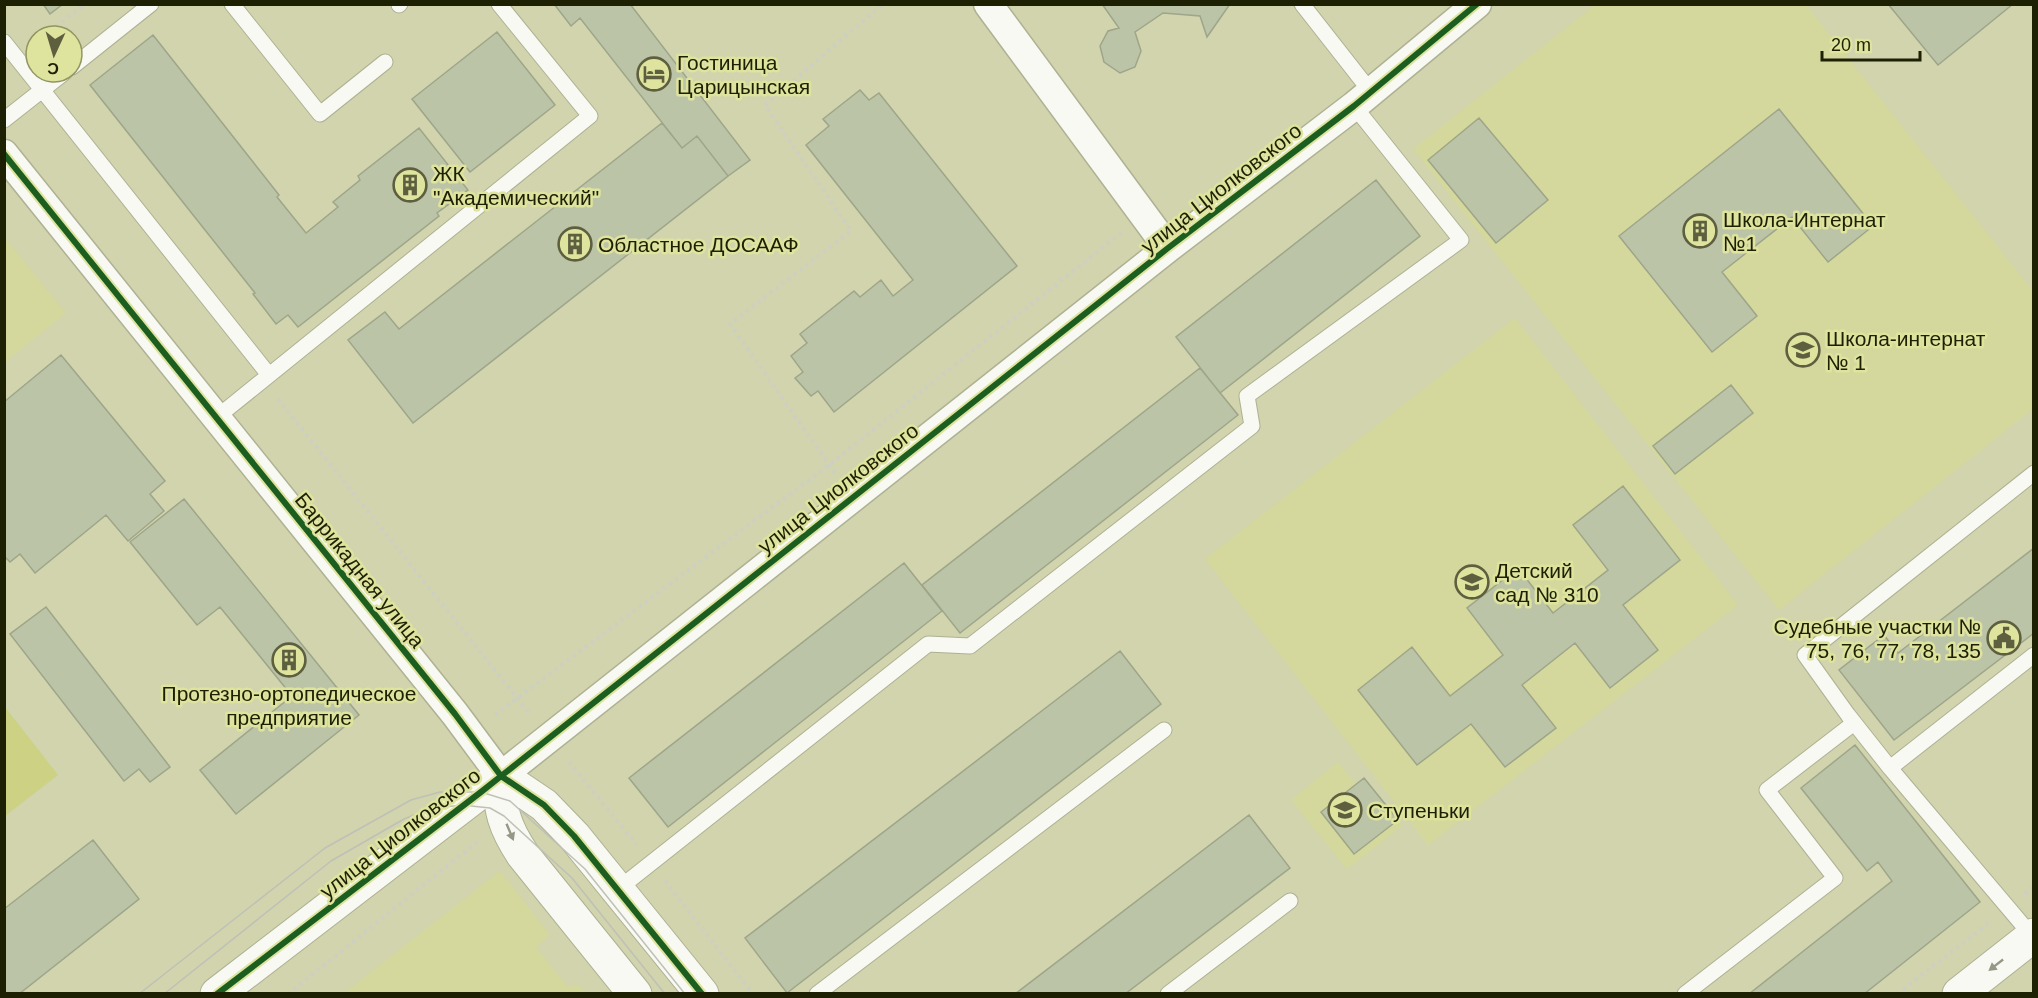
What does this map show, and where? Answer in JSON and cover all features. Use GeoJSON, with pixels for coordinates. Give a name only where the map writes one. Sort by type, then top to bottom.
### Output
{"type":"FeatureCollection","features":[{"type":"Feature","properties":{"kind":"street"},"geometry":{"type":"LineString","coordinates":[[988,4],[1168,248]]}},
{"type":"Feature","properties":{"kind":"street","name":"улица Циолковского"},"geometry":{"type":"LineString","coordinates":[[217,993],[501,776],[1168,248],[1363,99],[1477,4]]}},
{"type":"Feature","properties":{"kind":"street","name":"Баррикадная улица"},"geometry":{"type":"LineString","coordinates":[[4,154],[470,734],[501,776],[544,805],[574,836],[702,993]]}},
{"type":"Feature","properties":{"kind":"street"},"geometry":{"type":"LineString","coordinates":[[501,776],[499,797],[510,836],[635,993]]}},
{"type":"Feature","properties":{"kind":"street"},"geometry":{"type":"LineString","coordinates":[[1959,993],[2033,935]]}},
{"type":"Feature","properties":{"kind":"lane"},"geometry":{"type":"LineString","coordinates":[[84,57],[151,4]]}},
{"type":"Feature","properties":{"kind":"lane"},"geometry":{"type":"LineString","coordinates":[[232,4],[320,114],[385,62]]}},
{"type":"Feature","properties":{"kind":"lane"},"geometry":{"type":"LineString","coordinates":[[216,418],[590,116],[499,4]]}},
{"type":"Feature","properties":{"kind":"lane"},"geometry":{"type":"LineString","coordinates":[[617,890],[928,644],[970,645],[1252,426],[1247,396],[1461,240],[1363,99],[1302,4]]}},
{"type":"Feature","properties":{"kind":"lane"},"geometry":{"type":"LineString","coordinates":[[4,42],[266,378]]}},
{"type":"Feature","properties":{"kind":"lane"},"geometry":{"type":"LineString","coordinates":[[4,120],[50,84]]}},
{"type":"Feature","properties":{"kind":"lane"},"geometry":{"type":"LineString","coordinates":[[2033,935],[1890,768],[1804,655],[2034,472]]}},
{"type":"Feature","properties":{"kind":"lane"},"geometry":{"type":"LineString","coordinates":[[1890,768],[2034,655]]}},
{"type":"Feature","properties":{"kind":"lane"},"geometry":{"type":"LineString","coordinates":[[1686,993],[1835,878],[1767,790],[1854,723]]}},
{"type":"Feature","properties":{"kind":"lane"},"geometry":{"type":"LineString","coordinates":[[817,993],[1164,730]]}},
{"type":"Feature","properties":{"kind":"lane"},"geometry":{"type":"LineString","coordinates":[[1168,993],[1290,901]]}},
{"type":"Feature","properties":{"kind":"path"},"geometry":{"type":"LineString","coordinates":[[59,24],[85,4]]}},
{"type":"Feature","properties":{"kind":"path"},"geometry":{"type":"LineString","coordinates":[[852,498],[730,324],[851,231],[765,105],[883,4]]}},
{"type":"Feature","properties":{"kind":"path"},"geometry":{"type":"LineString","coordinates":[[470,734],[829,465],[1144,215]]}},
{"type":"Feature","properties":{"kind":"path"},"geometry":{"type":"LineString","coordinates":[[266,378],[548,737]]}},
{"type":"Feature","properties":{"kind":"path"},"geometry":{"type":"LineString","coordinates":[[288,993],[485,836]]}},
{"type":"Feature","properties":{"kind":"path"},"geometry":{"type":"LineString","coordinates":[[1897,993],[2034,887]]}},
{"type":"Feature","properties":{"kind":"shaded area","name":"Школа-интернат № 1"},"geometry":{"type":"Polygon","coordinates":[[[1595,5],[1806,5],[2033,291],[2033,409],[1779,610],[1413,149],[1595,5]]]}},
{"type":"Feature","properties":{"kind":"shaded area"},"geometry":{"type":"Polygon","coordinates":[[[4,237],[66,313],[5,362],[4,362],[4,237]]]}},
{"type":"Feature","properties":{"kind":"shaded area","name":"Детский сад № 310"},"geometry":{"type":"Polygon","coordinates":[[[1515,318],[1738,605],[1428,845],[1205,559],[1515,318]]]}},
{"type":"Feature","properties":{"kind":"shaded area"},"geometry":{"type":"Polygon","coordinates":[[[5,707],[58,775],[5,816],[5,707]]]}},
{"type":"Feature","properties":{"kind":"shaded area","name":"Ступеньки"},"geometry":{"type":"Polygon","coordinates":[[[1338,762],[1356,784],[1364,778],[1402,826],[1347,869],[1291,800],[1338,762]]]}},
{"type":"Feature","properties":{"kind":"shaded area"},"geometry":{"type":"Polygon","coordinates":[[[500,871],[550,935],[536,947],[567,986],[579,985],[585,993],[344,993],[500,871]]]}},
{"type":"Feature","properties":{"kind":"building"},"geometry":{"type":"Polygon","coordinates":[[[43,4],[63,4],[50,14],[43,4]]]}},
{"type":"Feature","properties":{"kind":"building","name":"Гостиница Царицынская"},"geometry":{"type":"Polygon","coordinates":[[[554,4],[630,4],[750,160],[728,176],[697,136],[682,148],[580,18],[571,26],[554,4]]]}},
{"type":"Feature","properties":{"kind":"building"},"geometry":{"type":"Polygon","coordinates":[[[1102,4],[1230,4],[1207,37],[1200,16],[1163,13],[1135,32],[1141,51],[1135,67],[1120,73],[1104,62],[1100,46],[1108,31],[1119,28],[1102,4]]]}},
{"type":"Feature","properties":{"kind":"building"},"geometry":{"type":"Polygon","coordinates":[[[1888,4],[2013,4],[1938,65],[1888,4]]]}},
{"type":"Feature","properties":{"kind":"building"},"geometry":{"type":"Polygon","coordinates":[[[497,32],[555,105],[470,172],[412,99],[497,32]]]}},
{"type":"Feature","properties":{"kind":"building","name":"ЖК \"Академический\""},"geometry":{"type":"Polygon","coordinates":[[[153,35],[279,195],[277,197],[306,233],[338,207],[333,202],[360,180],[358,176],[419,128],[468,190],[437,213],[439,216],[298,327],[288,315],[276,324],[253,294],[255,293],[90,85],[153,35]]]}},
{"type":"Feature","properties":{"kind":"building"},"geometry":{"type":"Polygon","coordinates":[[[860,90],[869,100],[879,93],[1017,266],[834,412],[818,391],[811,396],[795,378],[803,372],[791,356],[807,343],[800,334],[854,291],[860,297],[881,280],[893,296],[913,280],[806,145],[829,126],[823,119],[860,90]]]}},
{"type":"Feature","properties":{"kind":"building","name":"Школа-Интернат №1"},"geometry":{"type":"Polygon","coordinates":[[[1779,109],[1873,226],[1828,262],[1792,217],[1722,272],[1757,316],[1712,352],[1619,236],[1779,109]]]}},
{"type":"Feature","properties":{"kind":"building"},"geometry":{"type":"Polygon","coordinates":[[[1479,118],[1548,200],[1496,243],[1428,160],[1479,118]]]}},
{"type":"Feature","properties":{"kind":"building","name":"Областное ДОСААФ"},"geometry":{"type":"Polygon","coordinates":[[[662,123],[682,148],[697,136],[728,176],[413,423],[348,340],[385,312],[399,329],[662,123]]]}},
{"type":"Feature","properties":{"kind":"building"},"geometry":{"type":"Polygon","coordinates":[[[1376,180],[1420,236],[1220,393],[1176,337],[1376,180]]]}},
{"type":"Feature","properties":{"kind":"building"},"geometry":{"type":"Polygon","coordinates":[[[61,355],[165,481],[150,494],[164,511],[128,541],[106,515],[35,573],[20,554],[10,562],[4,556],[4,402],[61,355]]]}},
{"type":"Feature","properties":{"kind":"building"},"geometry":{"type":"Polygon","coordinates":[[[1200,368],[1238,415],[960,633],[922,585],[1200,368]]]}},
{"type":"Feature","properties":{"kind":"building"},"geometry":{"type":"Polygon","coordinates":[[[1731,385],[1753,413],[1675,474],[1653,446],[1731,385]]]}},
{"type":"Feature","properties":{"kind":"building"},"geometry":{"type":"Polygon","coordinates":[[[1623,486],[1680,560],[1623,605],[1658,650],[1610,688],[1575,643],[1522,685],[1556,728],[1505,767],[1471,724],[1417,765],[1358,690],[1412,647],[1450,696],[1503,655],[1467,608],[1518,568],[1553,613],[1608,570],[1573,525],[1623,486]]]}},
{"type":"Feature","properties":{"kind":"building","name":"Протезно-ортопедическое предприятие"},"geometry":{"type":"Polygon","coordinates":[[[184,499],[359,715],[236,814],[200,770],[292,696],[220,607],[197,625],[130,542],[184,499]]]}},
{"type":"Feature","properties":{"kind":"building"},"geometry":{"type":"Polygon","coordinates":[[[2034,548],[2034,633],[1894,740],[1839,670],[1884,635],[1898,653],[2034,548]]]}},
{"type":"Feature","properties":{"kind":"building"},"geometry":{"type":"Polygon","coordinates":[[[904,563],[942,611],[668,827],[629,778],[904,563]]]}},
{"type":"Feature","properties":{"kind":"building"},"geometry":{"type":"Polygon","coordinates":[[[46,607],[170,767],[150,782],[139,769],[124,781],[10,634],[46,607]]]}},
{"type":"Feature","properties":{"kind":"building"},"geometry":{"type":"Polygon","coordinates":[[[1120,651],[1161,704],[787,993],[745,938],[1120,651]]]}},
{"type":"Feature","properties":{"kind":"building"},"geometry":{"type":"Polygon","coordinates":[[[1855,745],[1980,902],[1864,994],[1749,994],[1892,881],[1878,862],[1867,871],[1801,788],[1855,745]]]}},
{"type":"Feature","properties":{"kind":"building"},"geometry":{"type":"Polygon","coordinates":[[[1364,778],[1398,820],[1354,854],[1321,812],[1364,778]]]}},
{"type":"Feature","properties":{"kind":"building"},"geometry":{"type":"Polygon","coordinates":[[[1249,815],[1290,868],[1125,994],[1015,994],[1249,815]]]}},
{"type":"Feature","properties":{"kind":"building"},"geometry":{"type":"Polygon","coordinates":[[[93,840],[139,899],[19,994],[4,994],[4,909],[93,840]]]}},
{"type":"Feature","properties":{"kind":"tram line"},"geometry":{"type":"LineString","coordinates":[[139,994],[325,848],[411,800],[440,792],[481,792],[510,801],[585,869],[685,994]]}},
{"type":"Feature","properties":{"kind":"tram line"},"geometry":{"type":"LineString","coordinates":[[164,994],[331,861],[404,819],[429,809],[462,805],[490,808],[504,816],[572,878],[665,994]]}},
{"type":"Feature","properties":{"kind":"cycle path"},"geometry":{"type":"LineString","coordinates":[[217,994],[481,792],[1168,248],[1354,106],[1477,4]]}},
{"type":"Feature","properties":{"kind":"cycle path"},"geometry":{"type":"LineString","coordinates":[[4,154],[455,714],[501,776],[544,805],[574,836],[702,994]]}},
{"type":"Feature","properties":{"kind":"place","name":"Гостиница Царицынская"},"geometry":{"type":"Point","coordinates":[654,74]}},
{"type":"Feature","properties":{"kind":"place","name":"ЖК \"Академический\""},"geometry":{"type":"Point","coordinates":[410,185]}},
{"type":"Feature","properties":{"kind":"place","name":"Школа-Интернат №1"},"geometry":{"type":"Point","coordinates":[1700,231]}},
{"type":"Feature","properties":{"kind":"place","name":"Областное ДОСААФ"},"geometry":{"type":"Point","coordinates":[575,244]}},
{"type":"Feature","properties":{"kind":"place","name":"Школа-интернат № 1"},"geometry":{"type":"Point","coordinates":[1803,350]}},
{"type":"Feature","properties":{"kind":"place","name":"Детский сад № 310"},"geometry":{"type":"Point","coordinates":[1472,582]}},
{"type":"Feature","properties":{"kind":"place","name":"Судебные участки № 75, 76, 77, 78, 135"},"geometry":{"type":"Point","coordinates":[2004,638]}},
{"type":"Feature","properties":{"kind":"place","name":"Протезно-ортопедическое предприятие"},"geometry":{"type":"Point","coordinates":[289,660]}},
{"type":"Feature","properties":{"kind":"place","name":"Ступеньки"},"geometry":{"type":"Point","coordinates":[1345,810]}}]}
